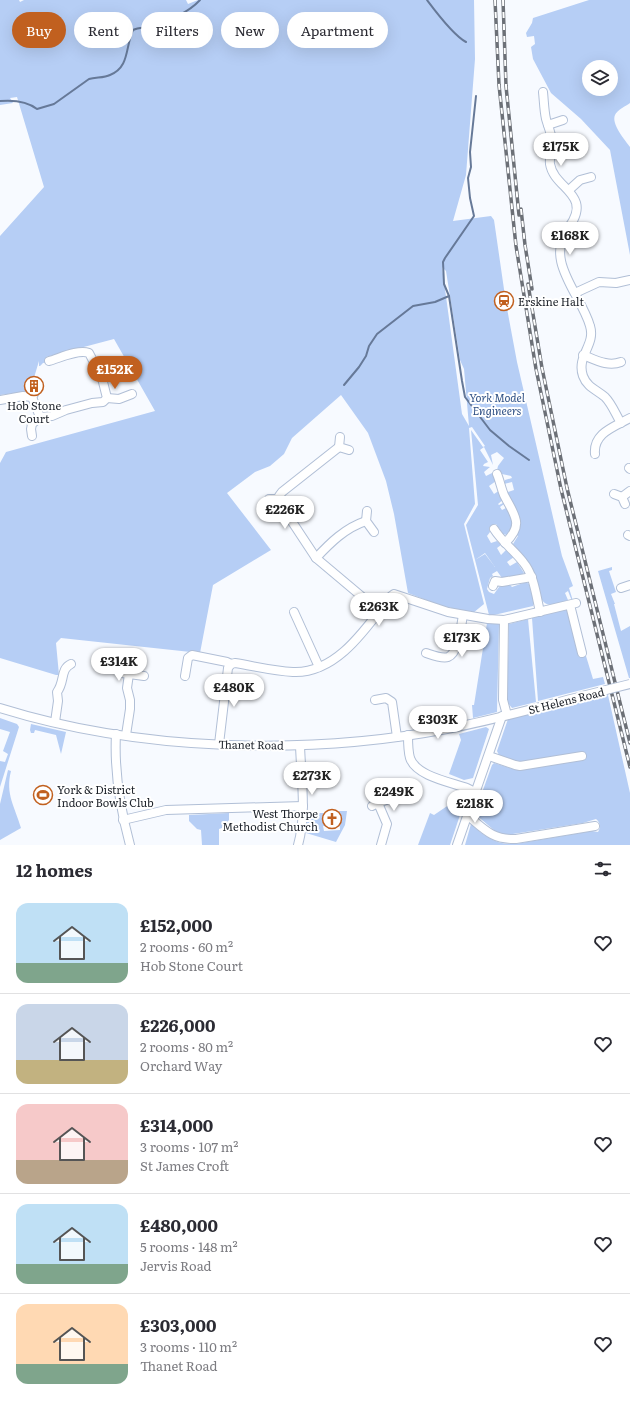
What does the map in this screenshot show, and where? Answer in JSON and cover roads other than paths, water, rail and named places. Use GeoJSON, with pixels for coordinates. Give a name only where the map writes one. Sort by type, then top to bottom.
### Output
{"type":"FeatureCollection","features":[{"type":"Feature","properties":{"kind":"street"},"geometry":{"type":"LineString","coordinates":[[543,92],[552,140],[550,163],[559,181],[574,197],[576,209],[572,222],[562,238],[559,254],[562,266],[591,331],[590,342],[583,355],[581,364],[582,370],[586,381],[592,388],[605,397],[621,423]]}},
{"type":"Feature","properties":{"kind":"street"},"geometry":{"type":"LineString","coordinates":[[548,125],[564,120]]}},
{"type":"Feature","properties":{"kind":"street"},"geometry":{"type":"LineString","coordinates":[[569,190],[580,180],[591,177]]}},
{"type":"Feature","properties":{"kind":"street"},"geometry":{"type":"LineString","coordinates":[[569,227],[580,233],[591,235]]}},
{"type":"Feature","properties":{"kind":"street"},"geometry":{"type":"LineString","coordinates":[[575,293],[598,282],[616,283],[630,280]]}},
{"type":"Feature","properties":{"kind":"street"},"geometry":{"type":"LineString","coordinates":[[49,361],[78,352],[89,353],[102,378],[107,398]]}},
{"type":"Feature","properties":{"kind":"street"},"geometry":{"type":"LineString","coordinates":[[583,355],[606,363],[615,364],[621,362]]}},
{"type":"Feature","properties":{"kind":"street"},"geometry":{"type":"LineString","coordinates":[[32,397],[39,386]]}},
{"type":"Feature","properties":{"kind":"street"},"geometry":{"type":"LineString","coordinates":[[32,436],[32,424],[40,417],[52,416],[66,410],[92,403],[103,402],[107,398],[119,399],[132,394]]}},
{"type":"Feature","properties":{"kind":"street"},"geometry":{"type":"LineString","coordinates":[[0,400],[23,396],[32,397]]}},
{"type":"Feature","properties":{"kind":"street"},"geometry":{"type":"LineString","coordinates":[[32,397],[40,417]]}},
{"type":"Feature","properties":{"kind":"street"},"geometry":{"type":"LineString","coordinates":[[595,454],[597,435],[630,418]]}},
{"type":"Feature","properties":{"kind":"street"},"geometry":{"type":"LineString","coordinates":[[278,499],[282,492],[339,447],[340,437]]}},
{"type":"Feature","properties":{"kind":"street"},"geometry":{"type":"LineString","coordinates":[[339,447],[349,450]]}},
{"type":"Feature","properties":{"kind":"street"},"geometry":{"type":"LineString","coordinates":[[497,474],[500,486],[515,515],[517,523],[514,533],[505,543]]}},
{"type":"Feature","properties":{"kind":"street"},"geometry":{"type":"LineString","coordinates":[[620,499],[630,491]]}},
{"type":"Feature","properties":{"kind":"street"},"geometry":{"type":"LineString","coordinates":[[269,499],[278,499]]}},
{"type":"Feature","properties":{"kind":"street"},"geometry":{"type":"LineString","coordinates":[[278,499],[316,558],[379,611]]}},
{"type":"Feature","properties":{"kind":"street"},"geometry":{"type":"LineString","coordinates":[[367,511],[366,521],[374,532]]}},
{"type":"Feature","properties":{"kind":"street"},"geometry":{"type":"LineString","coordinates":[[316,558],[335,538],[357,524],[366,521]]}},
{"type":"Feature","properties":{"kind":"street"},"geometry":{"type":"LineString","coordinates":[[495,534],[523,562],[532,577],[540,612]]}},
{"type":"Feature","properties":{"kind":"street"},"geometry":{"type":"LineString","coordinates":[[492,586],[495,581],[502,582],[532,577]]}},
{"type":"Feature","properties":{"kind":"street"},"geometry":{"type":"LineString","coordinates":[[621,588],[630,585]]}},
{"type":"Feature","properties":{"kind":"street"},"geometry":{"type":"LineString","coordinates":[[185,676],[188,658],[192,655],[231,664],[235,663],[292,672],[319,667],[331,661],[346,649],[394,594],[438,609],[463,615],[504,620],[573,604],[582,653]]}},
{"type":"Feature","properties":{"kind":"street"},"geometry":{"type":"LineString","coordinates":[[294,612],[319,667]]}},
{"type":"Feature","properties":{"kind":"street"},"geometry":{"type":"LineString","coordinates":[[426,653],[444,658],[453,654],[460,633],[463,615]]}},
{"type":"Feature","properties":{"kind":"street"},"geometry":{"type":"LineString","coordinates":[[457,845],[473,796],[504,716],[504,620]]}},
{"type":"Feature","properties":{"kind":"street"},"geometry":{"type":"LineString","coordinates":[[55,722],[58,701],[57,692],[61,685],[64,669],[66,666],[71,664]]}},
{"type":"Feature","properties":{"kind":"street"},"geometry":{"type":"LineString","coordinates":[[219,744],[228,668],[231,664]]}},
{"type":"Feature","properties":{"kind":"street"},"geometry":{"type":"LineString","coordinates":[[98,666],[112,668],[118,672],[144,676]]}},
{"type":"Feature","properties":{"kind":"street"},"geometry":{"type":"LineString","coordinates":[[126,736],[130,709],[130,700],[127,688],[129,674]]}},
{"type":"Feature","properties":{"kind":"street","name":"St Helens Road"},"geometry":{"type":"LineString","coordinates":[[504,716],[630,684]]}},
{"type":"Feature","properties":{"kind":"street"},"geometry":{"type":"LineString","coordinates":[[375,700],[386,698],[392,702],[397,737]]}},
{"type":"Feature","properties":{"kind":"street","name":"Thanet Road"},"geometry":{"type":"LineString","coordinates":[[0,708],[30,717],[126,736],[219,744],[300,745],[397,737],[447,729],[504,716]]}},
{"type":"Feature","properties":{"kind":"street"},"geometry":{"type":"LineString","coordinates":[[116,734],[116,769],[118,790],[123,820],[130,845]]}},
{"type":"Feature","properties":{"kind":"street"},"geometry":{"type":"LineString","coordinates":[[408,735],[410,758],[418,770],[425,774],[467,788],[472,791],[473,796]]}},
{"type":"Feature","properties":{"kind":"street"},"geometry":{"type":"LineString","coordinates":[[298,845],[302,824],[300,745]]}},
{"type":"Feature","properties":{"kind":"street"},"geometry":{"type":"LineString","coordinates":[[489,756],[520,766],[582,756]]}},
{"type":"Feature","properties":{"kind":"street"},"geometry":{"type":"LineString","coordinates":[[379,803],[387,824],[380,845]]}},
{"type":"Feature","properties":{"kind":"street"},"geometry":{"type":"LineString","coordinates":[[123,820],[166,810],[302,806]]}},
{"type":"Feature","properties":{"kind":"street"},"geometry":{"type":"LineString","coordinates":[[467,815],[495,837],[504,840],[595,826]]}},
{"type":"Feature","properties":{"kind":"waterway"},"geometry":{"type":"LineString","coordinates":[[0,101],[29,104],[37,109],[54,104],[89,79],[108,76],[121,67],[126,56],[133,30],[150,27],[171,19],[184,12],[200,0]]}},
{"type":"Feature","properties":{"kind":"waterway"},"geometry":{"type":"LineString","coordinates":[[427,0],[450,29],[466,42]]}},
{"type":"Feature","properties":{"kind":"waterway"},"geometry":{"type":"LineString","coordinates":[[476,96],[470,152],[471,167],[468,178],[474,216],[443,262],[444,284],[449,296],[465,397],[490,430],[529,460]]}},
{"type":"Feature","properties":{"kind":"waterway"},"geometry":{"type":"LineString","coordinates":[[344,385],[359,367],[366,356],[369,346],[377,334],[413,306],[435,302],[449,296]]}},
{"type":"Feature","properties":{"kind":"railway"},"geometry":{"type":"LineString","coordinates":[[495,0],[499,85],[516,246],[536,369],[561,489],[630,767]]}},
{"type":"Feature","properties":{"kind":"railway"},"geometry":{"type":"LineString","coordinates":[[503,0],[506,86],[519,215]]}},
{"type":"Feature","properties":{"kind":"railway"},"geometry":{"type":"LineString","coordinates":[[521,209],[532,289]]}},
{"type":"Feature","properties":{"kind":"railway"},"geometry":{"type":"LineString","coordinates":[[528,284],[542,368],[567,488],[630,743]]}},
{"type":"Feature","properties":{"kind":"place","name":"Erskine Halt"},"geometry":{"type":"Point","coordinates":[504,301]}},
{"type":"Feature","properties":{"kind":"place","name":"Hob Stone Court"},"geometry":{"type":"Point","coordinates":[34,386]}},
{"type":"Feature","properties":{"kind":"place","name":"York & District Indoor Bowls Club"},"geometry":{"type":"Point","coordinates":[43,795]}},
{"type":"Feature","properties":{"kind":"place","name":"West Thorpe Methodist Church"},"geometry":{"type":"Point","coordinates":[332,819]}},
{"type":"Feature","properties":{"kind":"park label","name":"York Model Engineers"},"geometry":{"type":"Point","coordinates":[497,403]}}]}
